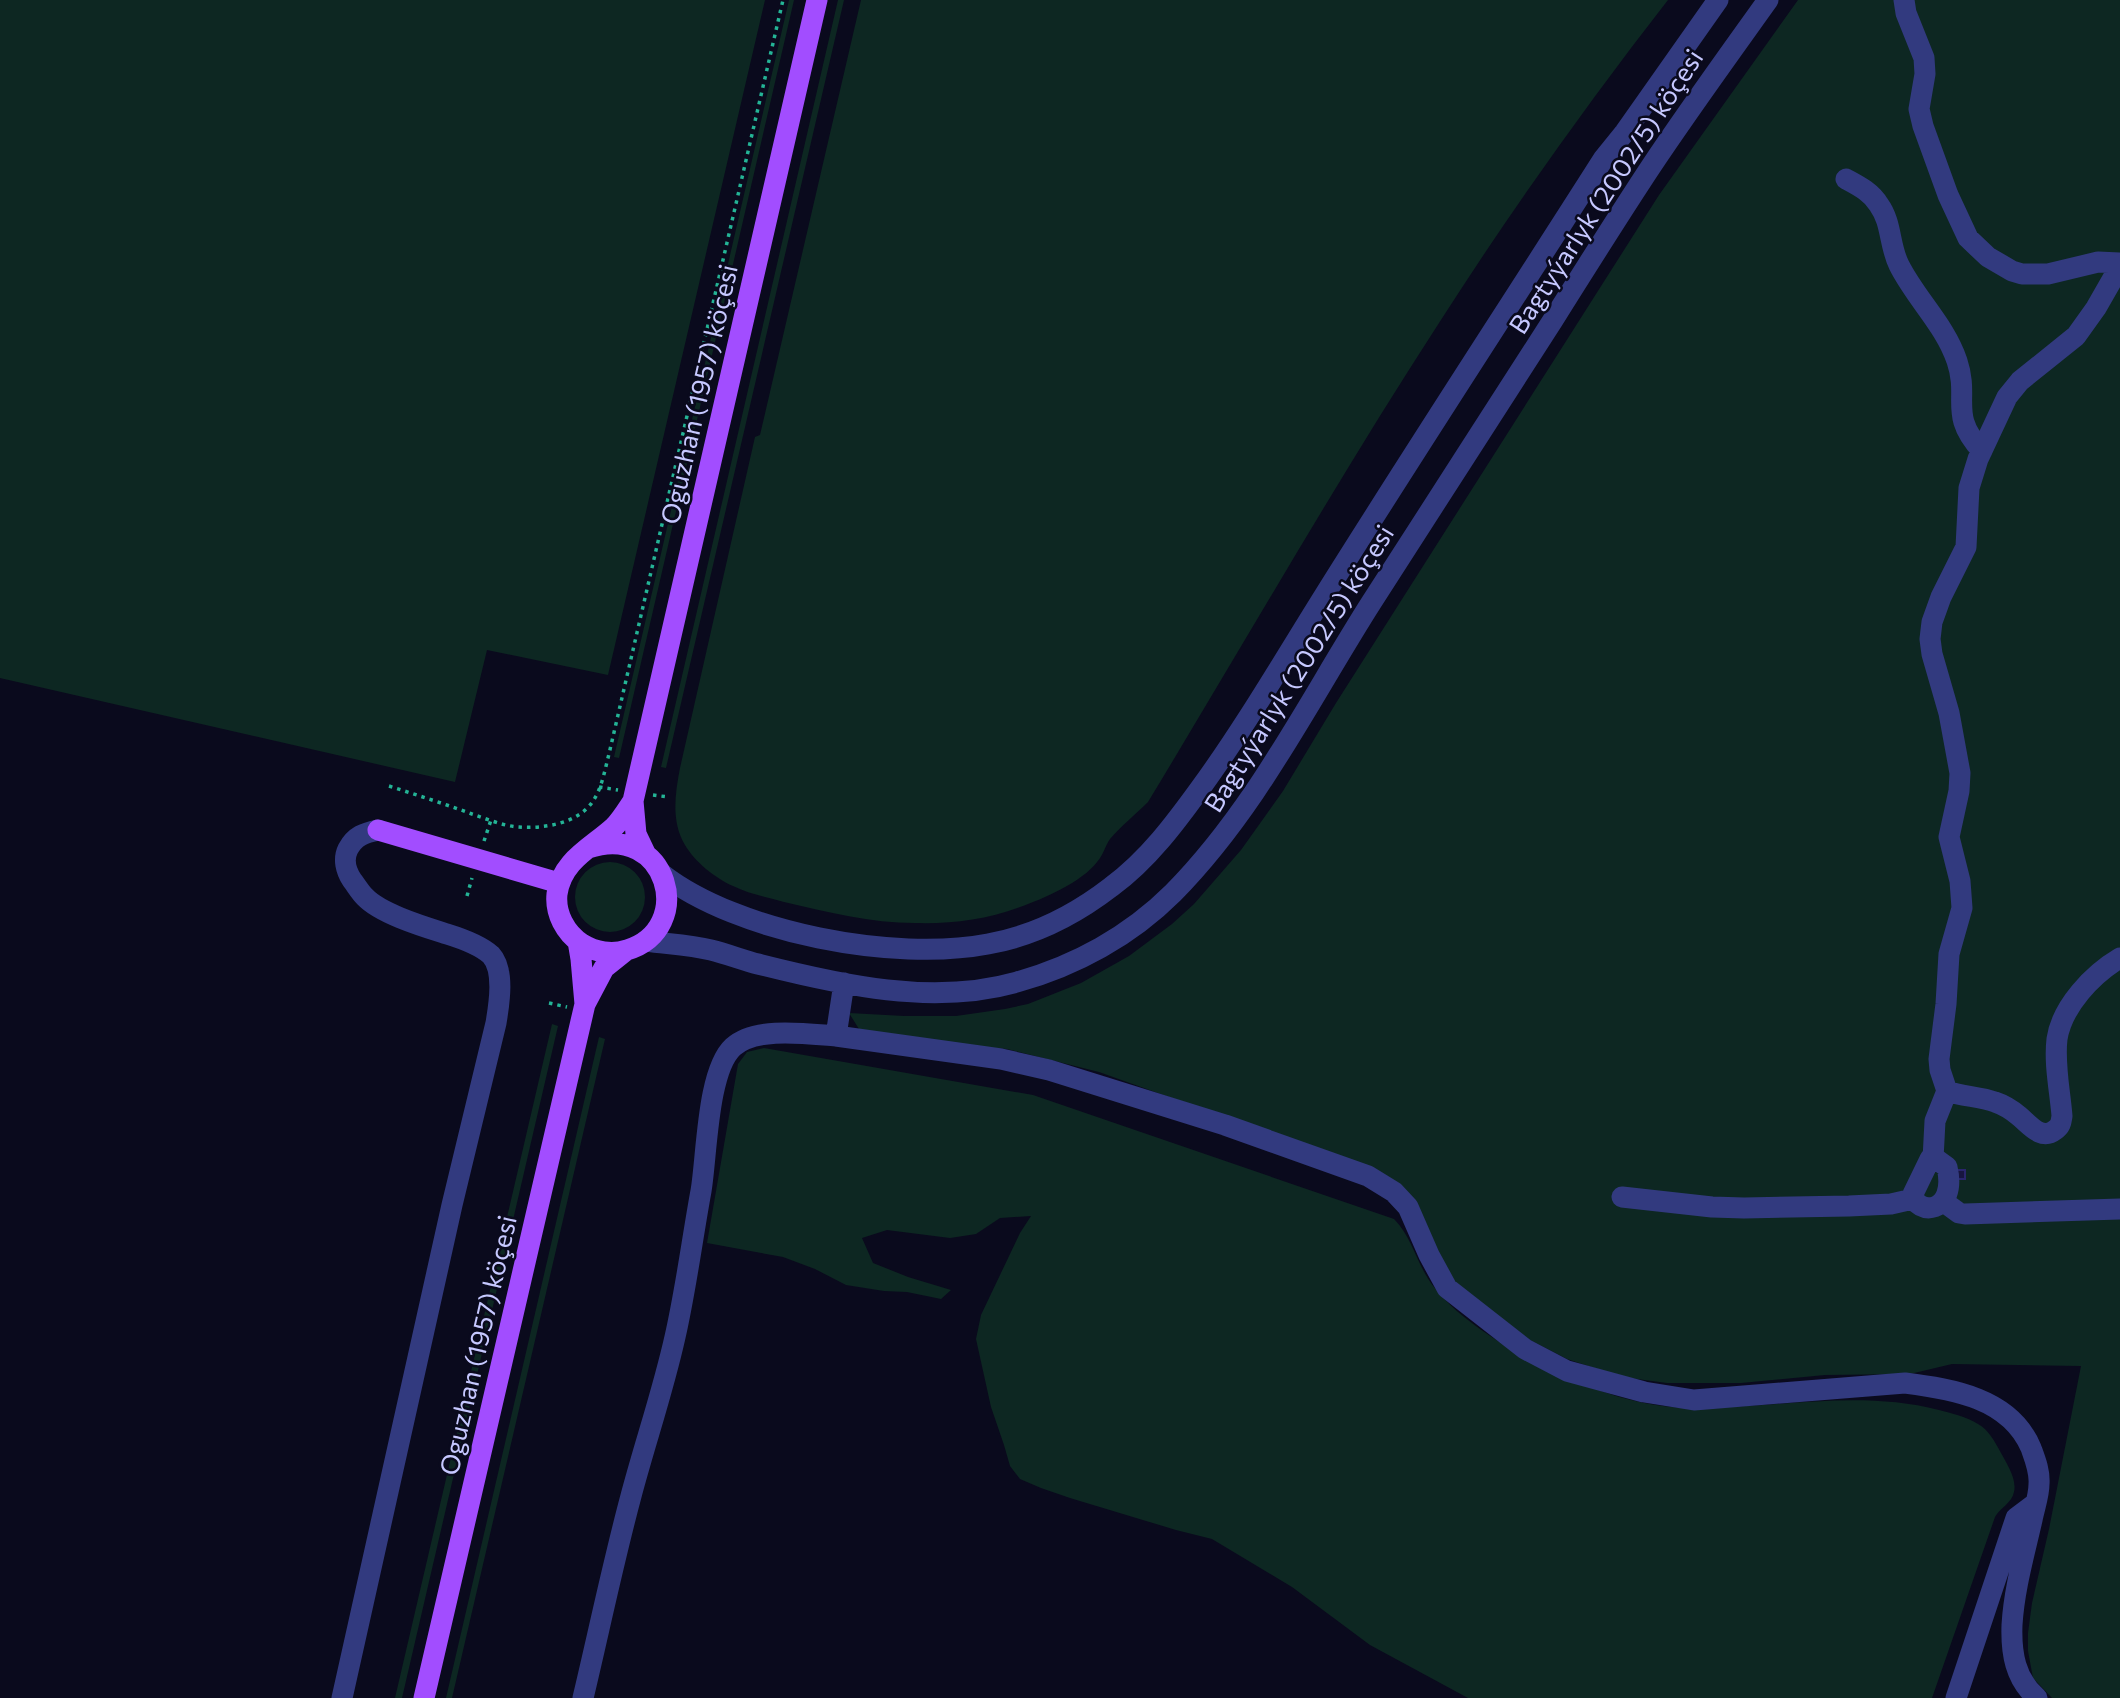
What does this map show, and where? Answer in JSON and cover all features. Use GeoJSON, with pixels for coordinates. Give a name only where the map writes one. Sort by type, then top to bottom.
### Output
{"type":"FeatureCollection","features":[{"type":"Feature","properties":{"kind":"main road","name":"Oguzhan (1957) köçesi"},"geometry":{"type":"LineString","coordinates":[[662,874],[646,855],[636,834],[633,801],[817,0]]}},
{"type":"Feature","properties":{"kind":"main road","name":"Oguzhan (1957) köçesi"},"geometry":{"type":"LineString","coordinates":[[585,1004],[578,941],[569,932],[558,910],[556,898],[559,883],[562,874],[577,855],[616,825],[633,801]]}},
{"type":"Feature","properties":{"kind":"main road"},"geometry":{"type":"LineString","coordinates":[[378,830],[559,883]]}},
{"type":"Feature","properties":{"kind":"main road"},"geometry":{"type":"LineString","coordinates":[[588,848],[612,843],[636,848],[646,855]]}},
{"type":"Feature","properties":{"kind":"main road"},"geometry":{"type":"LineString","coordinates":[[646,941],[662,922],[666,910],[667,898],[662,874]]}},
{"type":"Feature","properties":{"kind":"main road"},"geometry":{"type":"LineString","coordinates":[[578,941],[600,951],[624,951]]}},
{"type":"Feature","properties":{"kind":"main road","name":"Oguzhan (1957) köçesi"},"geometry":{"type":"LineString","coordinates":[[424,1698],[585,1004],[604,968],[624,951],[646,941]]}},
{"type":"Feature","properties":{"kind":"street","name":"Bagtyýarlyk (2002/5) köçesi"},"geometry":{"type":"LineString","coordinates":[[662,874],[681,888],[705,900],[760,922],[826,940],[936,950],[990,944],[1029,932],[1074,912],[1115,885],[1140,863],[1167,832],[1233,743],[1365,530],[1604,158],[1718,0]]}},
{"type":"Feature","properties":{"kind":"street","name":"Bagtyýarlyk (2002/5) köçesi"},"geometry":{"type":"LineString","coordinates":[[646,941],[709,950],[757,964],[890,991],[986,989],[1017,982],[1067,964],[1118,938],[1156,909],[1223,838],[1276,760],[1333,662],[1648,171],[1768,0]]}},
{"type":"Feature","properties":{"kind":"street"},"geometry":{"type":"LineString","coordinates":[[1904,0],[1906,13],[1924,58],[1925,74],[1919,109],[1923,127],[1948,195],[1968,238],[1987,257],[2022,274],[2048,274],[2098,262],[2120,264],[2091,316],[2076,336],[2012,389],[2001,407],[1969,488],[1966,547],[1935,611],[1930,633],[1932,654],[1947,706],[1960,773],[1949,837],[1960,881],[1962,908],[1949,954],[1945,1019],[1939,1059],[1947,1091],[1935,1121],[1933,1159],[1930,1160],[1913,1194],[1916,1203],[1931,1208],[1944,1202],[1949,1175],[1947,1167],[1933,1159]]}},
{"type":"Feature","properties":{"kind":"street"},"geometry":{"type":"LineString","coordinates":[[1846,179],[1871,194],[1886,217],[1898,262],[1954,353],[1960,376],[1962,420],[1970,437],[1982,451]]}},
{"type":"Feature","properties":{"kind":"street"},"geometry":{"type":"LineString","coordinates":[[342,1698],[501,996],[497,969],[491,956],[465,940],[391,914],[366,898],[349,876],[345,864],[346,852],[355,839],[364,833],[378,830]]}},
{"type":"Feature","properties":{"kind":"street"},"geometry":{"type":"LineString","coordinates":[[1947,1091],[1996,1102],[2012,1111],[2036,1131],[2043,1134],[2052,1133],[2061,1123],[2062,1116],[2057,1054],[2061,1025],[2088,984],[2120,958]]}},
{"type":"Feature","properties":{"kind":"street"},"geometry":{"type":"LineString","coordinates":[[836,1036],[844,983]]}},
{"type":"Feature","properties":{"kind":"street"},"geometry":{"type":"LineString","coordinates":[[583,1698],[631,1496],[675,1340],[703,1183],[710,1116],[723,1060],[733,1046],[751,1037],[779,1033],[836,1036],[1001,1059],[1049,1070],[1225,1125],[1368,1176],[1394,1192],[1408,1208],[1447,1288],[1525,1349],[1567,1371],[1644,1392],[1694,1400],[1905,1383],[1939,1387],[1969,1395],[2001,1410],[2017,1425],[2037,1463],[2039,1484],[2013,1605],[2011,1640],[2018,1673],[2037,1698]]}},
{"type":"Feature","properties":{"kind":"street"},"geometry":{"type":"LineString","coordinates":[[1622,1197],[1744,1208],[1891,1204],[1913,1199]]}},
{"type":"Feature","properties":{"kind":"street"},"geometry":{"type":"LineString","coordinates":[[1944,1202],[1959,1213],[1965,1214],[2120,1209]]}},
{"type":"Feature","properties":{"kind":"street"},"geometry":{"type":"LineString","coordinates":[[1956,1698],[2016,1518],[2036,1503]]}},
{"type":"Feature","properties":{"kind":"path"},"geometry":{"type":"LineString","coordinates":[[389,786],[498,822],[534,828],[568,820],[592,803],[598,792],[610,754],[783,0]]}},
{"type":"Feature","properties":{"kind":"green space"},"geometry":{"type":"Polygon","coordinates":[[[0,0],[765,0],[608,675],[487,650],[455,782],[0,678],[0,0]]]}},
{"type":"Feature","properties":{"kind":"green space"},"geometry":{"type":"Polygon","coordinates":[[[789,0],[794,0],[619,758],[614,757],[789,0]]]}},
{"type":"Feature","properties":{"kind":"green space"},"geometry":{"type":"Polygon","coordinates":[[[838,0],[844,0],[666,768],[661,767],[838,0]]]}},
{"type":"Feature","properties":{"kind":"green space"},"geometry":{"type":"Polygon","coordinates":[[[861,0],[1668,0],[1550,159],[1439,323],[1328,501],[1148,802],[1110,839],[1101,857],[1090,869],[1072,883],[1007,911],[955,922],[899,923],[866,919],[800,906],[745,891],[719,879],[694,857],[685,845],[676,817],[680,768],[755,437],[760,435],[861,0]]]}},
{"type":"Feature","properties":{"kind":"green space"},"geometry":{"type":"Polygon","coordinates":[[[1798,0],[2120,0],[2120,1698],[2052,1698],[2033,1678],[2028,1651],[2032,1603],[2081,1366],[1952,1364],[1910,1374],[1825,1375],[1741,1383],[1667,1383],[1622,1377],[1567,1359],[1530,1340],[1460,1288],[1446,1270],[1413,1202],[1242,1123],[1099,1072],[1007,1049],[946,1044],[859,1029],[849,1013],[956,1016],[1028,1004],[1081,983],[1129,956],[1194,904],[1241,850],[1283,791],[1336,703],[1659,195],[1798,0]]]}},
{"type":"Feature","properties":{"kind":"green space"},"geometry":{"type":"Polygon","coordinates":[[[610,862],[635,872],[645,897],[635,922],[610,932],[585,922],[575,897],[585,872],[610,862]]]}},
{"type":"Feature","properties":{"kind":"green space"},"geometry":{"type":"Polygon","coordinates":[[[552,1024],[558,1026],[402,1698],[395,1698],[552,1024]]]}},
{"type":"Feature","properties":{"kind":"green space"},"geometry":{"type":"Polygon","coordinates":[[[599,1037],[605,1039],[452,1698],[446,1698],[599,1037]]]}},
{"type":"Feature","properties":{"kind":"green space"},"geometry":{"type":"Polygon","coordinates":[[[764,1048],[1033,1095],[1394,1219],[1406,1235],[1434,1287],[1466,1318],[1529,1359],[1573,1380],[1617,1396],[1679,1408],[1722,1408],[1815,1401],[1877,1401],[1939,1410],[1974,1422],[1991,1437],[2009,1467],[2015,1487],[2011,1499],[1995,1517],[1932,1698],[1468,1698],[1370,1645],[1292,1587],[1212,1539],[1070,1498],[1020,1479],[1010,1466],[991,1407],[976,1339],[981,1315],[1020,1233],[1031,1216],[1000,1218],[976,1234],[950,1238],[887,1230],[862,1238],[873,1263],[951,1290],[941,1299],[846,1285],[783,1257],[707,1243],[738,1064],[747,1052],[764,1048]]]}},
{"type":"Feature","properties":{"kind":"building"},"geometry":{"type":"Polygon","coordinates":[[[1956,1170],[1965,1170],[1965,1179],[1956,1179],[1956,1170]]]}}]}
